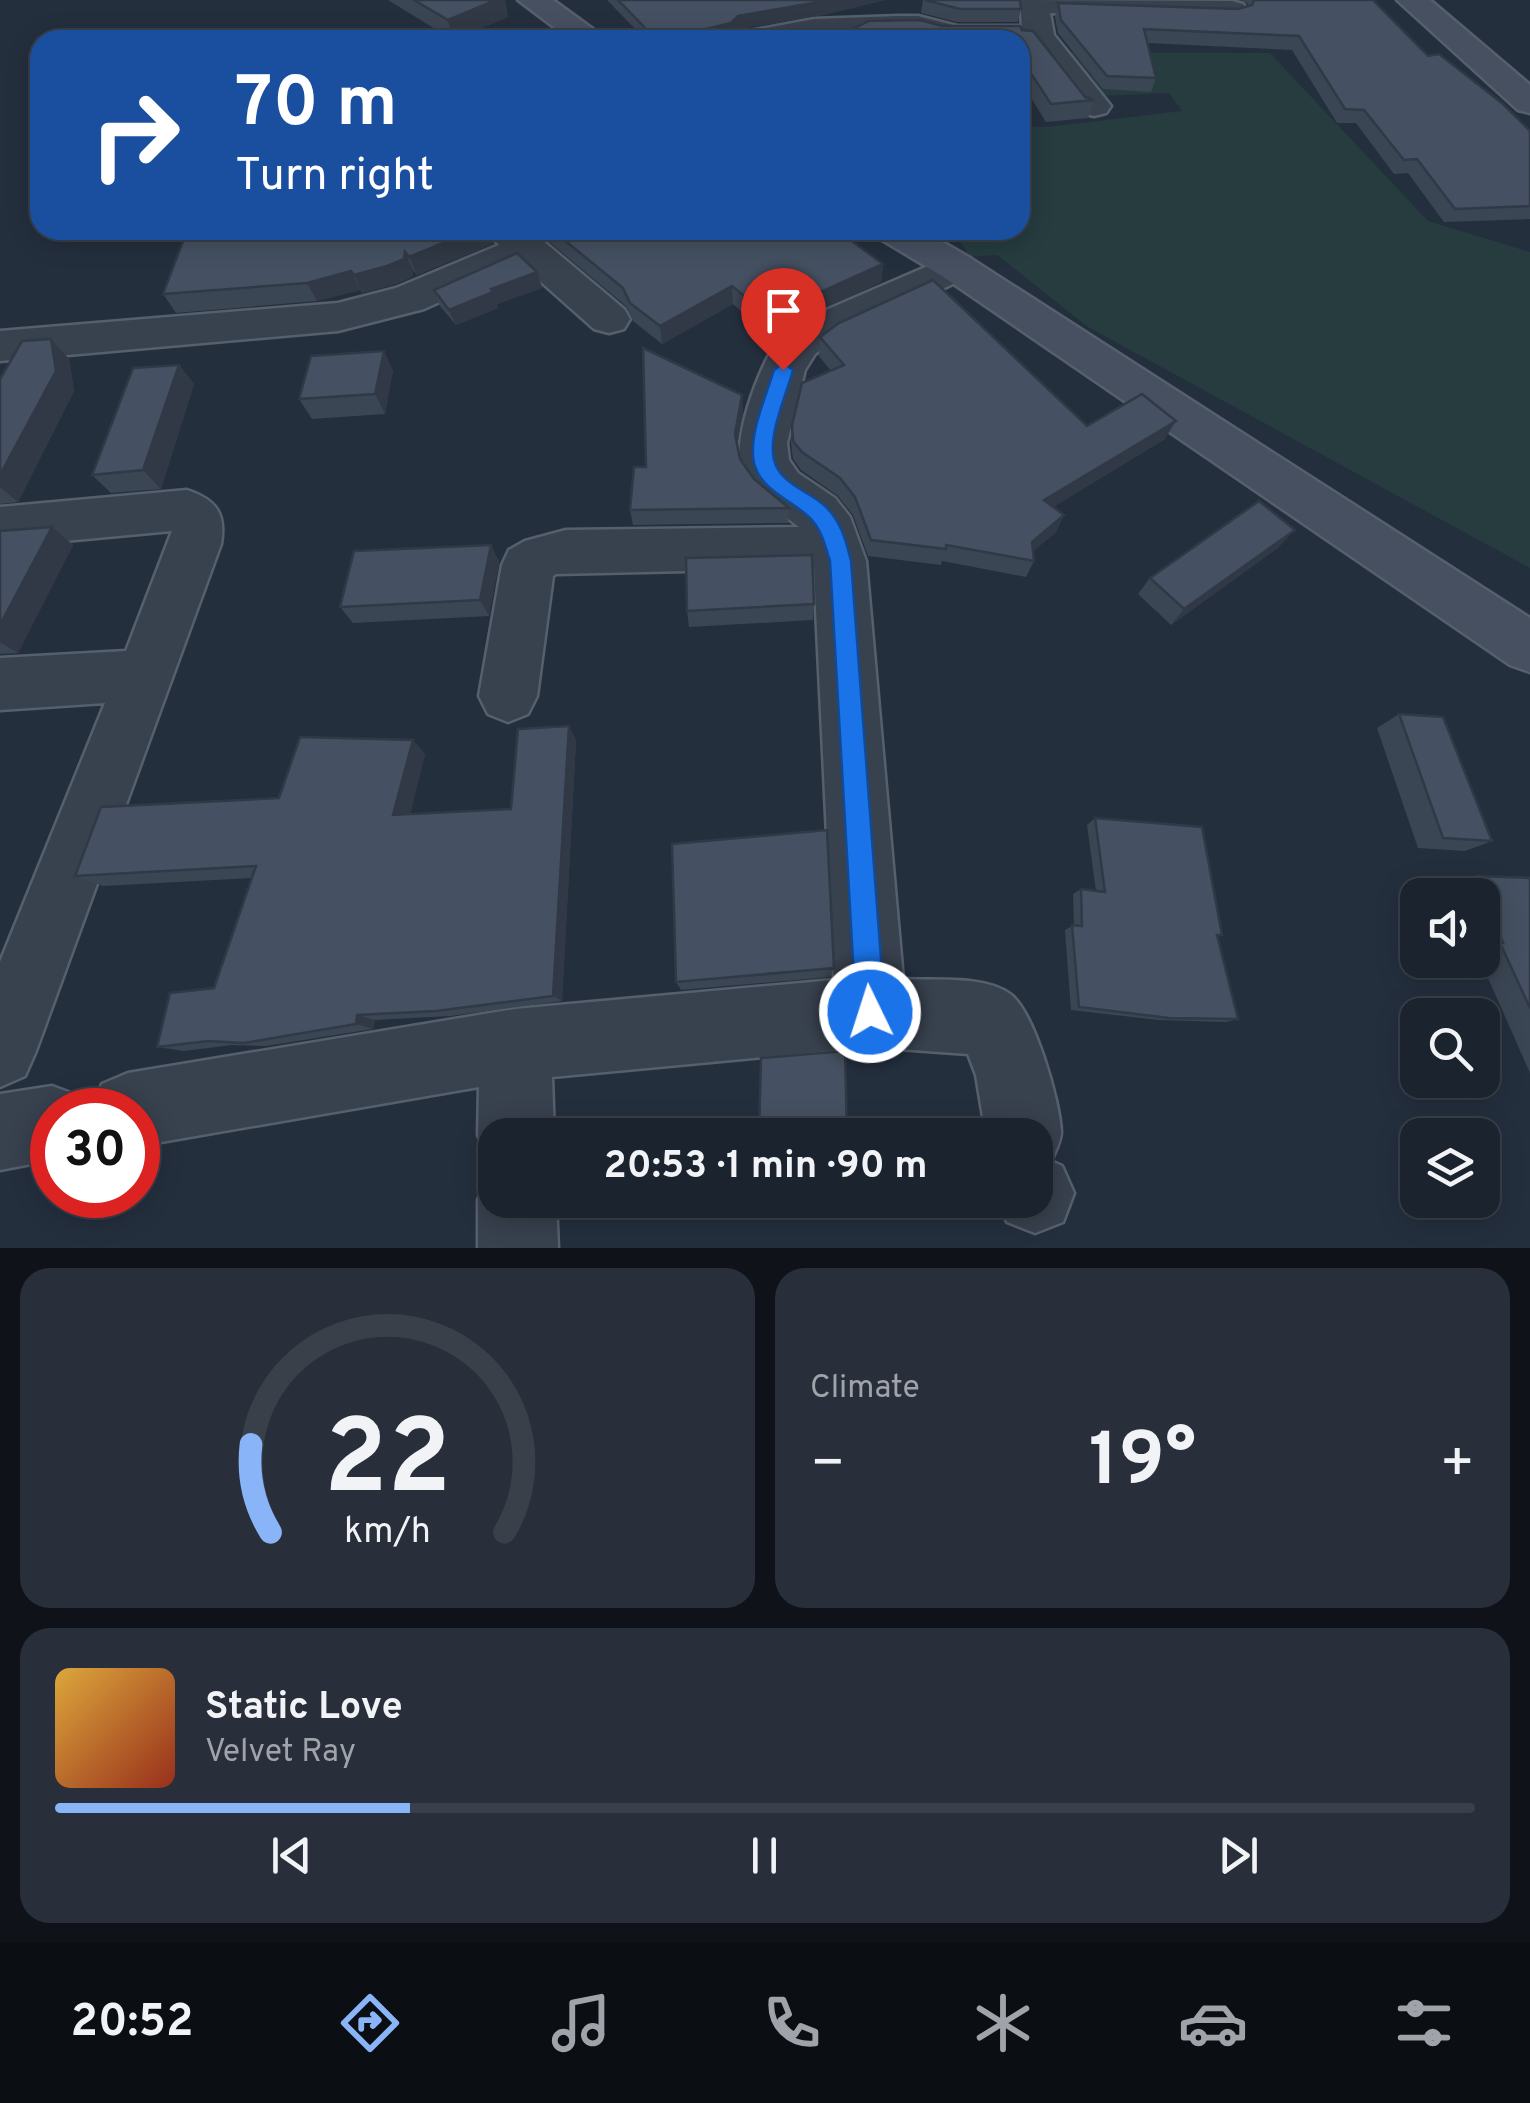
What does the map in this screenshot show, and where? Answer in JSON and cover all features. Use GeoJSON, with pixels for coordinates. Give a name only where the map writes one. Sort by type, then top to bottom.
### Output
{"type":"FeatureCollection","features":[{"type":"Feature","properties":{"kind":"street"},"geometry":{"type":"LineString","coordinates":[[533,0],[577,30]]}},
{"type":"Feature","properties":{"kind":"street"},"geometry":{"type":"LineString","coordinates":[[1412,0],[1530,103]]}},
{"type":"Feature","properties":{"kind":"street"},"geometry":{"type":"LineString","coordinates":[[1452,0],[1530,66]]}},
{"type":"Feature","properties":{"kind":"street"},"geometry":{"type":"LineString","coordinates":[[1094,106],[1040,36],[1032,2],[1232,10]]}},
{"type":"Feature","properties":{"kind":"street"},"geometry":{"type":"LineString","coordinates":[[803,30],[898,25],[928,30]]}},
{"type":"Feature","properties":{"kind":"street"},"geometry":{"type":"LineString","coordinates":[[1030,36],[1040,36]]}},
{"type":"Feature","properties":{"kind":"street"},"geometry":{"type":"LineString","coordinates":[[0,346],[338,318],[409,299],[514,240]]}},
{"type":"Feature","properties":{"kind":"street"},"geometry":{"type":"LineString","coordinates":[[517,240],[609,319]]}},
{"type":"Feature","properties":{"kind":"street"},"geometry":{"type":"LineString","coordinates":[[910,240],[956,266],[1530,648]]}},
{"type":"Feature","properties":{"kind":"street"},"geometry":{"type":"LineString","coordinates":[[870,1012],[840,561],[832,532],[818,512],[780,486],[764,464],[764,443],[783,370],[799,344],[820,329],[956,266]]}},
{"type":"Feature","properties":{"kind":"street"},"geometry":{"type":"LineString","coordinates":[[0,527],[187,510],[200,521],[195,544],[0,1051]]}},
{"type":"Feature","properties":{"kind":"street"},"geometry":{"type":"LineString","coordinates":[[508,696],[528,565],[542,556],[566,551],[836,548]]}},
{"type":"Feature","properties":{"kind":"street"},"geometry":{"type":"LineString","coordinates":[[0,684],[145,675]]}},
{"type":"Feature","properties":{"kind":"street"},"geometry":{"type":"LineString","coordinates":[[160,1105],[515,1044],[870,1012],[988,1020],[1008,1054],[1021,1118]]}},
{"type":"Feature","properties":{"kind":"street"},"geometry":{"type":"LineString","coordinates":[[515,1044],[516,1118]]}},
{"type":"Feature","properties":{"kind":"street"},"geometry":{"type":"LineString","coordinates":[[0,1132],[30,1127]]}},
{"type":"Feature","properties":{"kind":"street"},"geometry":{"type":"LineString","coordinates":[[517,1218],[518,1248]]}},
{"type":"Feature","properties":{"kind":"green space"},"geometry":{"type":"Polygon","coordinates":[[[1063,52],[1270,53],[1428,221],[1530,252],[1530,568],[1088,327],[997,255],[970,257],[959,240],[1030,240],[1030,126],[1182,111],[1169,93],[1097,96],[1063,52]]]}},
{"type":"Feature","properties":{"kind":"building"},"geometry":{"type":"Polygon","coordinates":[[[414,0],[496,0],[448,20],[414,0]]]}},
{"type":"Feature","properties":{"kind":"building"},"geometry":{"type":"Polygon","coordinates":[[[618,0],[830,0],[738,16],[731,23],[702,30],[647,30],[618,0]]]}},
{"type":"Feature","properties":{"kind":"building"},"geometry":{"type":"Polygon","coordinates":[[[925,0],[1020,0],[1021,9],[960,9],[925,0]]]}},
{"type":"Feature","properties":{"kind":"building"},"geometry":{"type":"Polygon","coordinates":[[[1254,0],[1373,0],[1428,56],[1439,54],[1503,104],[1530,131],[1530,206],[1455,209],[1417,159],[1404,160],[1364,110],[1345,109],[1299,36],[1144,29],[1156,78],[1107,76],[1061,20],[1058,3],[1238,9],[1252,5],[1254,0]]]}},
{"type":"Feature","properties":{"kind":"building"},"geometry":{"type":"Polygon","coordinates":[[[920,20],[942,26],[1020,26],[1022,30],[851,30],[869,21],[920,20]]]}},
{"type":"Feature","properties":{"kind":"building"},"geometry":{"type":"Polygon","coordinates":[[[1030,31],[1085,97],[1094,100],[1051,104],[1032,75],[1030,31]]]}},
{"type":"Feature","properties":{"kind":"building"},"geometry":{"type":"Polygon","coordinates":[[[183,240],[451,240],[409,257],[405,252],[404,259],[354,275],[351,271],[307,283],[163,294],[183,240]]]}},
{"type":"Feature","properties":{"kind":"building"},"geometry":{"type":"Polygon","coordinates":[[[564,240],[851,240],[883,264],[792,305],[780,291],[754,304],[732,286],[660,326],[630,303],[623,288],[564,240]]]}},
{"type":"Feature","properties":{"kind":"building"},"geometry":{"type":"Polygon","coordinates":[[[517,253],[537,272],[449,310],[434,290],[517,253]]]}},
{"type":"Feature","properties":{"kind":"building"},"geometry":{"type":"Polygon","coordinates":[[[933,280],[1087,426],[1142,394],[1176,421],[1044,500],[1064,515],[1032,542],[1034,561],[946,545],[946,549],[871,540],[855,497],[840,478],[802,452],[793,441],[792,425],[802,383],[844,365],[820,337],[839,323],[933,280]]]}},
{"type":"Feature","properties":{"kind":"building"},"geometry":{"type":"Polygon","coordinates":[[[51,339],[56,371],[0,475],[0,379],[22,341],[51,339]]]}},
{"type":"Feature","properties":{"kind":"building"},"geometry":{"type":"Polygon","coordinates":[[[643,348],[742,395],[735,434],[740,459],[754,479],[789,508],[630,510],[634,467],[646,467],[643,348]]]}},
{"type":"Feature","properties":{"kind":"building"},"geometry":{"type":"Polygon","coordinates":[[[384,351],[375,394],[299,399],[311,356],[384,351]]]}},
{"type":"Feature","properties":{"kind":"building"},"geometry":{"type":"Polygon","coordinates":[[[179,365],[143,470],[92,475],[133,368],[179,365]]]}},
{"type":"Feature","properties":{"kind":"building"},"geometry":{"type":"Polygon","coordinates":[[[1259,501],[1295,530],[1184,609],[1150,578],[1259,501]]]}},
{"type":"Feature","properties":{"kind":"building"},"geometry":{"type":"Polygon","coordinates":[[[52,527],[0,625],[0,531],[52,527]]]}},
{"type":"Feature","properties":{"kind":"building"},"geometry":{"type":"Polygon","coordinates":[[[491,545],[480,600],[340,607],[354,551],[491,545]]]}},
{"type":"Feature","properties":{"kind":"building"},"geometry":{"type":"Polygon","coordinates":[[[812,555],[814,604],[687,611],[686,558],[812,555]]]}},
{"type":"Feature","properties":{"kind":"building"},"geometry":{"type":"Polygon","coordinates":[[[1399,714],[1443,717],[1492,841],[1443,838],[1399,714]]]}},
{"type":"Feature","properties":{"kind":"building"},"geometry":{"type":"Polygon","coordinates":[[[569,726],[553,996],[436,1011],[357,1015],[356,1024],[244,1043],[208,1041],[157,1047],[170,993],[214,988],[256,866],[75,876],[101,807],[279,798],[300,737],[413,740],[393,815],[511,809],[518,729],[569,726]]]}},
{"type":"Feature","properties":{"kind":"building"},"geometry":{"type":"Polygon","coordinates":[[[1095,818],[1202,827],[1222,935],[1217,935],[1238,1019],[1169,1018],[1079,1007],[1072,925],[1082,926],[1081,889],[1105,892],[1095,818]]]}},
{"type":"Feature","properties":{"kind":"building"},"geometry":{"type":"Polygon","coordinates":[[[827,830],[834,968],[676,982],[672,844],[827,830]]]}},
{"type":"Feature","properties":{"kind":"building"},"geometry":{"type":"Polygon","coordinates":[[[1477,876],[1530,878],[1530,1008],[1500,943],[1500,878],[1477,876]]]}},
{"type":"Feature","properties":{"kind":"building"},"geometry":{"type":"Polygon","coordinates":[[[845,1051],[847,1118],[759,1118],[761,1058],[845,1051]]]}},
{"type":"Feature","properties":{"kind":"route"},"geometry":{"type":"LineString","coordinates":[[783,370],[764,443],[764,464],[780,486],[818,512],[832,532],[840,561],[870,1012]]}}]}
